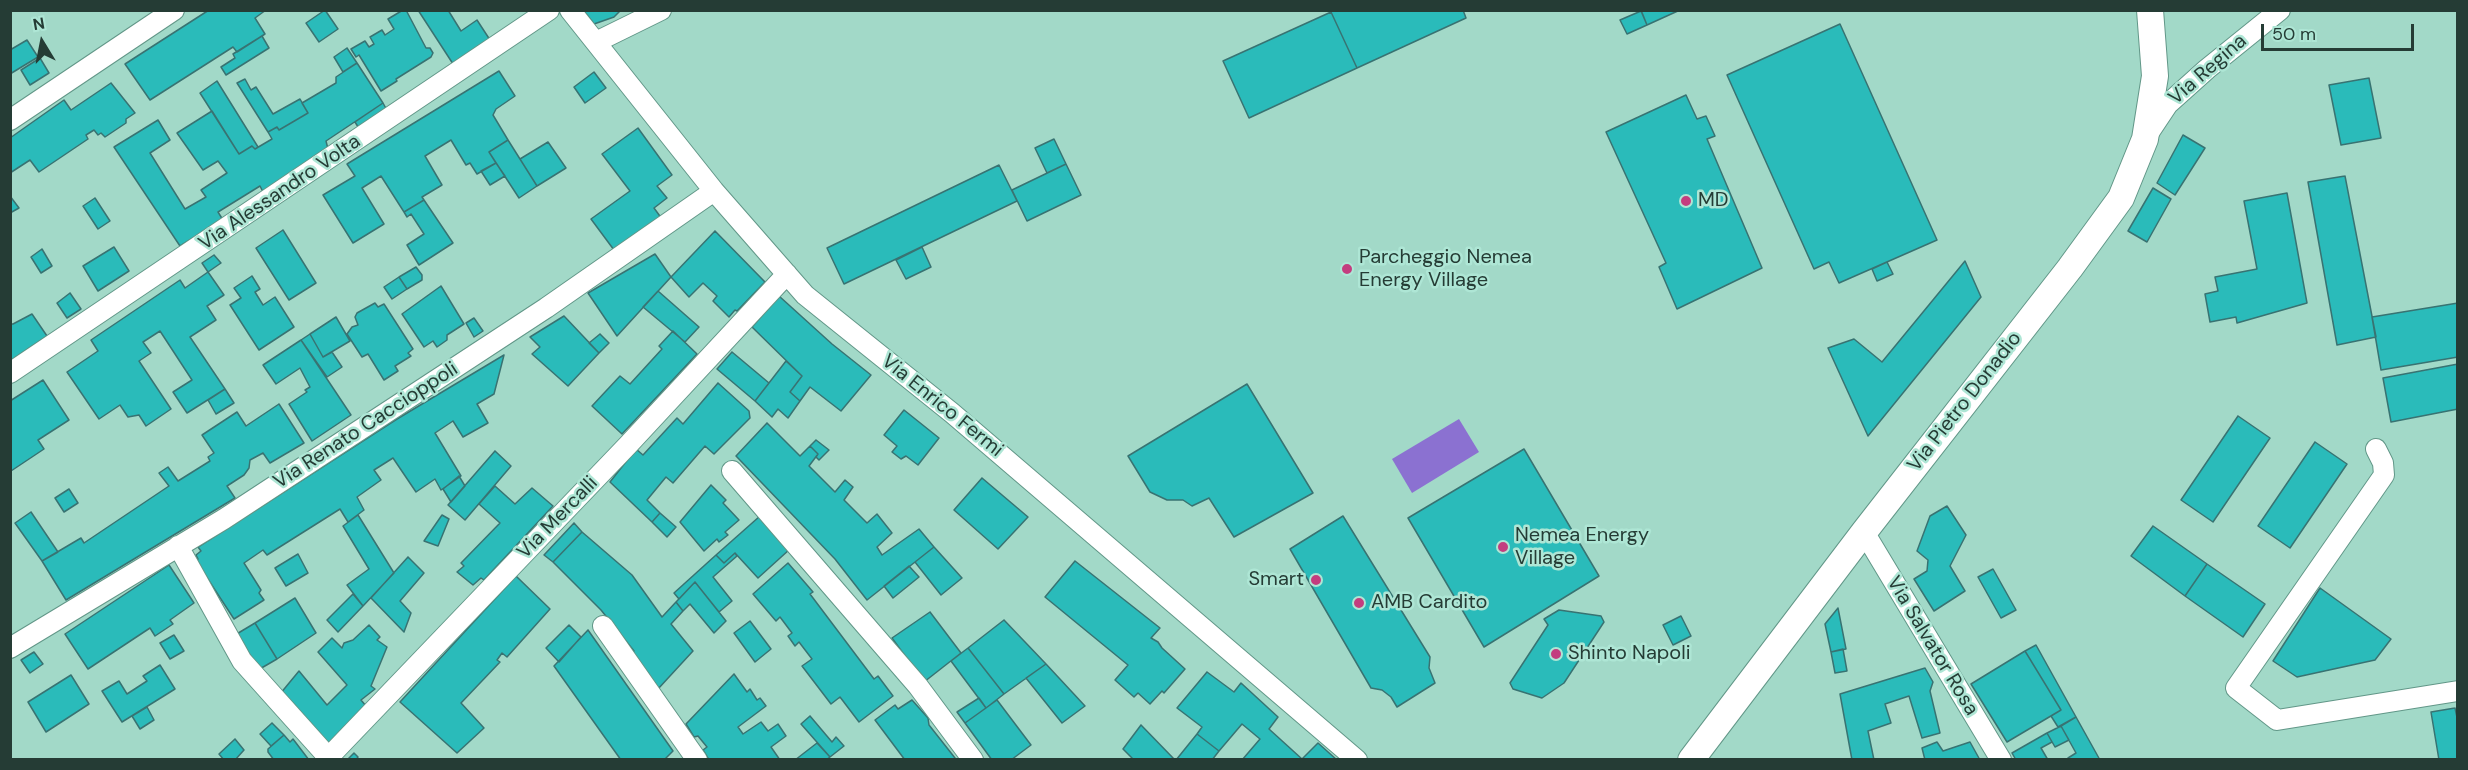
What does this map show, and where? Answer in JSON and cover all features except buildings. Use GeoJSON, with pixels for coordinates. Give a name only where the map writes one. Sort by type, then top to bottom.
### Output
{"type":"FeatureCollection","features":[{"type":"Feature","properties":{"kind":"main road","name":"Via Pietro Donadio"},"geometry":{"type":"LineString","coordinates":[[1690,759],[2070,268],[2121,198],[2145,139],[2155,76],[2150,10]]}},
{"type":"Feature","properties":{"kind":"street"},"geometry":{"type":"LineString","coordinates":[[10,120],[174,10]]}},
{"type":"Feature","properties":{"kind":"street","name":"Via Alessandro Volta"},"geometry":{"type":"LineString","coordinates":[[10,373],[549,10]]}},
{"type":"Feature","properties":{"kind":"street","name":"Via Enrico Fermi"},"geometry":{"type":"LineString","coordinates":[[570,10],[714,191],[806,295],[952,413],[1357,759]]}},
{"type":"Feature","properties":{"kind":"street"},"geometry":{"type":"LineString","coordinates":[[596,42],[661,10]]}},
{"type":"Feature","properties":{"kind":"street","name":"Via Regina"},"geometry":{"type":"LineString","coordinates":[[2145,139],[2168,104],[2206,69],[2280,10]]}},
{"type":"Feature","properties":{"kind":"street","name":"Via Renato Caccioppoli"},"geometry":{"type":"LineString","coordinates":[[10,648],[178,546],[546,308],[714,191]]}},
{"type":"Feature","properties":{"kind":"street","name":"Via Mercalli"},"geometry":{"type":"LineString","coordinates":[[327,758],[787,274]]}},
{"type":"Feature","properties":{"kind":"street"},"geometry":{"type":"LineString","coordinates":[[2376,449],[2383,463],[2384,475],[2236,688],[2277,720],[2457,691]]}},
{"type":"Feature","properties":{"kind":"street"},"geometry":{"type":"LineString","coordinates":[[732,471],[918,686],[973,759]]}},
{"type":"Feature","properties":{"kind":"street","name":"Via Salvator Rosa"},"geometry":{"type":"LineString","coordinates":[[1864,532],[2001,759]]}},
{"type":"Feature","properties":{"kind":"street"},"geometry":{"type":"LineString","coordinates":[[178,546],[242,661],[327,758]]}},
{"type":"Feature","properties":{"kind":"street"},"geometry":{"type":"LineString","coordinates":[[603,626],[697,759]]}},
{"type":"Feature","properties":{"kind":"shaded area"},"geometry":{"type":"Polygon","coordinates":[[[1459,419],[1479,452],[1412,493],[1392,459],[1459,419]]]}},
{"type":"Feature","properties":{"kind":"place","name":"MD"},"geometry":{"type":"Point","coordinates":[1686,201]}},
{"type":"Feature","properties":{"kind":"place","name":"Parcheggio Nemea Energy Village"},"geometry":{"type":"Point","coordinates":[1347,269]}},
{"type":"Feature","properties":{"kind":"place","name":"Nemea Energy Village"},"geometry":{"type":"Point","coordinates":[1503,547]}},
{"type":"Feature","properties":{"kind":"place","name":"Smart"},"geometry":{"type":"Point","coordinates":[1316,580]}},
{"type":"Feature","properties":{"kind":"place","name":"AMB Cardito"},"geometry":{"type":"Point","coordinates":[1359,603]}},
{"type":"Feature","properties":{"kind":"place","name":"Shinto Napoli"},"geometry":{"type":"Point","coordinates":[1556,654]}}]}
